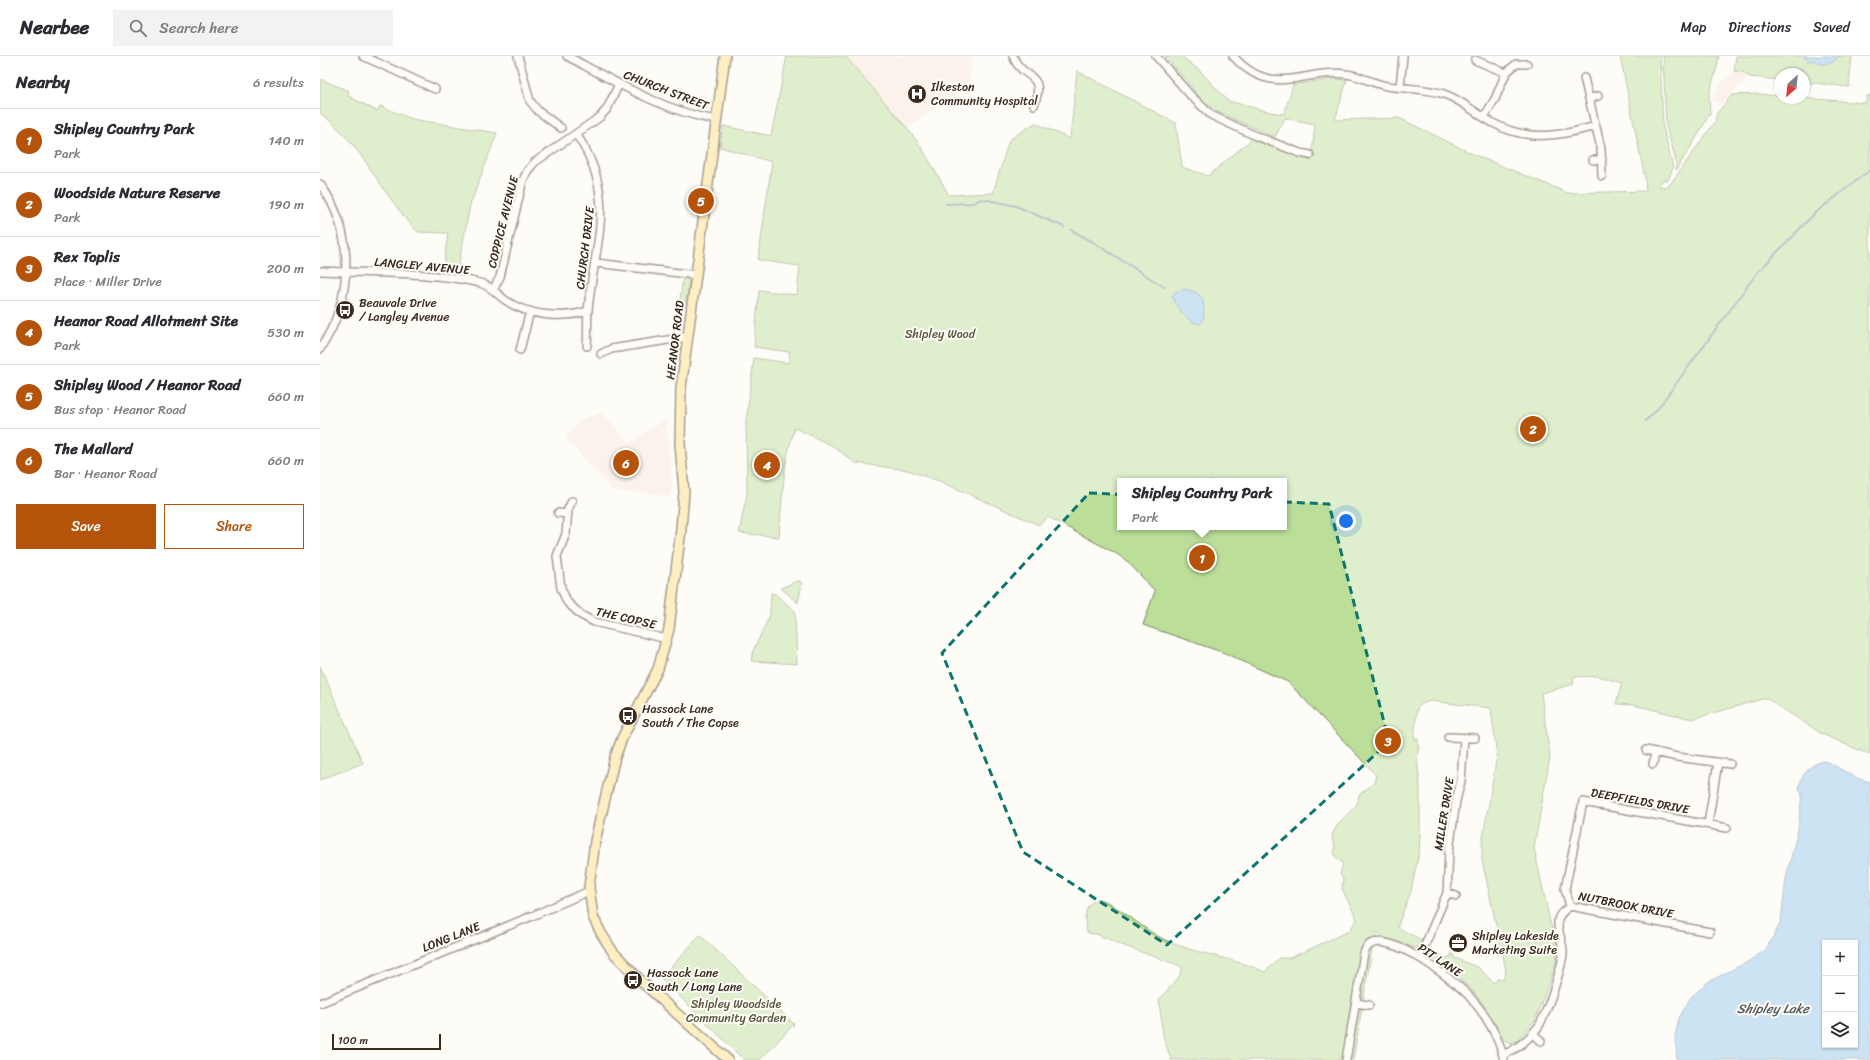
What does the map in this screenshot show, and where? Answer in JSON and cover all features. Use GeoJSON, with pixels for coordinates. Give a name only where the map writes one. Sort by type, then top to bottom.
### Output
{"type":"FeatureCollection","features":[{"type":"Feature","properties":{"kind":"main road","name":"HEANOR ROAD"},"geometry":{"type":"LineString","coordinates":[[725,56],[681,388],[680,414],[684,492],[669,628],[658,669],[623,736],[615,757],[595,841],[590,867],[589,891],[596,924],[616,956],[642,982],[728,1060]]}},
{"type":"Feature","properties":{"kind":"street"},"geometry":{"type":"LineString","coordinates":[[363,56],[418,77],[435,89]]}},
{"type":"Feature","properties":{"kind":"street"},"geometry":{"type":"LineString","coordinates":[[518,56],[530,101],[538,111],[561,128]]}},
{"type":"Feature","properties":{"kind":"street","name":"CHURCH STREET"},"geometry":{"type":"LineString","coordinates":[[567,56],[619,84],[666,105],[700,117],[716,120]]}},
{"type":"Feature","properties":{"kind":"street"},"geometry":{"type":"LineString","coordinates":[[1013,56],[1019,66],[1035,80],[1043,91],[1034,105]]}},
{"type":"Feature","properties":{"kind":"street"},"geometry":{"type":"LineString","coordinates":[[1156,56],[1191,96],[1212,115],[1256,136],[1300,153],[1310,155]]}},
{"type":"Feature","properties":{"kind":"street"},"geometry":{"type":"LineString","coordinates":[[1233,56],[1247,69],[1267,78],[1287,80],[1331,74],[1343,74],[1386,86],[1429,90],[1445,94],[1508,129],[1534,135],[1564,135],[1596,126]]}},
{"type":"Feature","properties":{"kind":"street"},"geometry":{"type":"LineString","coordinates":[[1400,87],[1403,56]]}},
{"type":"Feature","properties":{"kind":"street"},"geometry":{"type":"LineString","coordinates":[[1474,60],[1506,73]]}},
{"type":"Feature","properties":{"kind":"street"},"geometry":{"type":"LineString","coordinates":[[1484,117],[1495,99],[1506,73],[1514,66],[1527,64]]}},
{"type":"Feature","properties":{"kind":"street"},"geometry":{"type":"LineString","coordinates":[[1584,78],[1601,148],[1602,176]]}},
{"type":"Feature","properties":{"kind":"street","name":"COPPICE AVENUE"},"geometry":{"type":"LineString","coordinates":[[493,290],[500,277],[525,176],[535,162],[605,112],[619,84]]}},
{"type":"Feature","properties":{"kind":"street"},"geometry":{"type":"LineString","coordinates":[[1589,99],[1598,96]]}},
{"type":"Feature","properties":{"kind":"street","name":"CHURCH DRIVE"},"geometry":{"type":"LineString","coordinates":[[576,134],[593,166],[600,191],[602,220],[588,311],[587,346]]}},
{"type":"Feature","properties":{"kind":"street"},"geometry":{"type":"LineString","coordinates":[[1593,160],[1602,160]]}},
{"type":"Feature","properties":{"kind":"street"},"geometry":{"type":"LineString","coordinates":[[320,184],[333,207],[339,223],[346,257],[346,272],[338,313],[330,332],[320,349]]}},
{"type":"Feature","properties":{"kind":"street"},"geometry":{"type":"LineString","coordinates":[[596,263],[696,274]]}},
{"type":"Feature","properties":{"kind":"street","name":"LANGLEY AVENUE"},"geometry":{"type":"LineString","coordinates":[[320,271],[448,278],[484,284],[493,290]]}},
{"type":"Feature","properties":{"kind":"street"},"geometry":{"type":"LineString","coordinates":[[493,290],[506,301],[530,311],[559,314],[580,314],[588,311]]}},
{"type":"Feature","properties":{"kind":"street"},"geometry":{"type":"LineString","coordinates":[[520,350],[530,311]]}},
{"type":"Feature","properties":{"kind":"street"},"geometry":{"type":"LineString","coordinates":[[601,354],[611,349],[687,337]]}},
{"type":"Feature","properties":{"kind":"street","name":"THE COPSE"},"geometry":{"type":"LineString","coordinates":[[572,501],[568,514],[566,534],[558,552],[558,563],[563,595],[580,615],[594,622],[667,638]]}},
{"type":"Feature","properties":{"kind":"street"},"geometry":{"type":"LineString","coordinates":[[558,513],[568,514]]}},
{"type":"Feature","properties":{"kind":"street","name":"THE COPSE"},"geometry":{"type":"LineString","coordinates":[[580,615],[585,608]]}},
{"type":"Feature","properties":{"kind":"street"},"geometry":{"type":"LineString","coordinates":[[1448,737],[1475,738]]}},
{"type":"Feature","properties":{"kind":"street","name":"MILLER DRIVE"},"geometry":{"type":"LineString","coordinates":[[1420,957],[1447,893],[1448,856],[1456,801],[1462,781],[1464,738]]}},
{"type":"Feature","properties":{"kind":"street"},"geometry":{"type":"LineString","coordinates":[[1646,750],[1730,764]]}},
{"type":"Feature","properties":{"kind":"street"},"geometry":{"type":"LineString","coordinates":[[1653,764],[1655,752]]}},
{"type":"Feature","properties":{"kind":"street"},"geometry":{"type":"LineString","coordinates":[[1708,824],[1718,762]]}},
{"type":"Feature","properties":{"kind":"street","name":"DEEPFIELDS DRIVE"},"geometry":{"type":"LineString","coordinates":[[1570,906],[1566,889],[1583,802],[1727,828]]}},
{"type":"Feature","properties":{"kind":"street","name":"LONG LANE"},"geometry":{"type":"LineString","coordinates":[[320,1003],[589,891]]}},
{"type":"Feature","properties":{"kind":"street"},"geometry":{"type":"LineString","coordinates":[[1447,893],[1456,896]]}},
{"type":"Feature","properties":{"kind":"street","name":"NUTBROOK DRIVE"},"geometry":{"type":"LineString","coordinates":[[1504,1058],[1518,1048],[1542,1020],[1560,971],[1563,945],[1558,920],[1561,914],[1570,906],[1710,932]]}},
{"type":"Feature","properties":{"kind":"street","name":"PIT LANE"},"geometry":{"type":"LineString","coordinates":[[1346,1060],[1364,953],[1370,944],[1376,942],[1387,944],[1420,957],[1446,975],[1470,997],[1486,1020],[1504,1058]]}},
{"type":"Feature","properties":{"kind":"street"},"geometry":{"type":"LineString","coordinates":[[1356,1002],[1369,1005]]}},
{"type":"Feature","properties":{"kind":"street"},"geometry":{"type":"LineString","coordinates":[[1532,1033],[1541,1041]]}},
{"type":"Feature","properties":{"kind":"highlighted area"},"geometry":{"type":"Polygon","coordinates":[[[1089,493],[1329,504],[1389,742],[1167,945],[1023,852],[942,653],[1089,493]]]}},
{"type":"Feature","properties":{"kind":"shaded area","name":"Ilkeston Community Hospital"},"geometry":{"type":"Polygon","coordinates":[[[845,56],[972,56],[969,84],[907,128],[845,56]]]}},
{"type":"Feature","properties":{"kind":"shaded area"},"geometry":{"type":"Polygon","coordinates":[[[1736,56],[1852,56],[1849,87],[1810,83],[1810,68],[1774,68],[1774,79],[1748,77],[1721,105],[1712,101],[1719,85],[1734,71],[1736,56]]]}},
{"type":"Feature","properties":{"kind":"shaded area"},"geometry":{"type":"Polygon","coordinates":[[[602,412],[630,443],[666,419],[672,482],[671,497],[647,493],[613,491],[566,438],[580,420],[602,412]]]}},
{"type":"Feature","properties":{"kind":"green space","name":"Shipley Wood"},"geometry":{"type":"Polygon","coordinates":[[[787,56],[845,56],[907,128],[922,148],[949,195],[993,193],[1009,140],[1035,123],[1070,139],[1077,71],[1176,123],[1182,167],[1208,176],[1252,139],[1311,161],[1315,124],[1285,118],[1275,137],[1218,112],[1203,101],[1165,56],[1181,56],[1200,71],[1228,101],[1270,112],[1284,114],[1293,85],[1332,79],[1347,80],[1335,120],[1399,118],[1477,156],[1568,193],[1646,191],[1645,178],[1620,56],[1660,56],[1663,127],[1673,168],[1668,180],[1663,180],[1658,186],[1668,187],[1715,122],[1717,113],[1732,95],[1757,94],[1774,95],[1774,104],[1810,104],[1810,99],[1866,103],[1866,97],[1870,95],[1870,755],[1822,734],[1766,698],[1692,719],[1634,705],[1616,704],[1622,683],[1598,676],[1573,677],[1574,684],[1541,693],[1550,757],[1534,848],[1550,922],[1555,938],[1557,956],[1554,969],[1535,1020],[1517,1041],[1509,1043],[1503,1039],[1489,1013],[1473,991],[1453,973],[1428,954],[1429,949],[1447,958],[1450,957],[1452,953],[1455,958],[1479,968],[1494,983],[1498,978],[1504,980],[1506,970],[1482,860],[1482,843],[1497,756],[1491,708],[1430,701],[1422,704],[1417,708],[1414,739],[1418,739],[1419,746],[1417,756],[1420,787],[1419,853],[1411,891],[1398,928],[1422,940],[1418,947],[1415,948],[1383,937],[1377,932],[1371,955],[1353,1060],[1171,1060],[1163,1035],[1159,1000],[1179,977],[1182,970],[1181,966],[1127,947],[1096,934],[1088,933],[1085,919],[1087,907],[1097,899],[1105,901],[1165,940],[1265,972],[1279,958],[1290,958],[1349,931],[1357,919],[1342,889],[1343,879],[1340,874],[1343,863],[1335,856],[1335,845],[1332,840],[1335,829],[1339,823],[1357,804],[1359,795],[1374,783],[1376,775],[1288,682],[1222,652],[1143,625],[1155,591],[1128,562],[1117,554],[1048,517],[1039,525],[939,481],[907,470],[855,463],[833,446],[795,428],[785,467],[779,537],[739,533],[747,494],[746,421],[754,358],[788,363],[790,352],[754,347],[759,290],[797,295],[800,266],[758,260],[772,162],[720,147],[723,126],[771,136],[787,56]]]}},
{"type":"Feature","properties":{"kind":"green space"},"geometry":{"type":"Polygon","coordinates":[[[1663,56],[1719,56],[1709,95],[1710,113],[1676,170],[1675,159],[1666,124],[1663,56]]]}},
{"type":"Feature","properties":{"kind":"green space"},"geometry":{"type":"Polygon","coordinates":[[[1736,56],[1776,56],[1778,59],[1782,56],[1806,56],[1804,57],[1811,60],[1838,58],[1839,56],[1852,56],[1849,87],[1810,83],[1810,68],[1774,68],[1774,79],[1750,77],[1743,72],[1734,71],[1736,56]]]}},
{"type":"Feature","properties":{"kind":"green space"},"geometry":{"type":"Polygon","coordinates":[[[320,79],[349,91],[348,96],[377,111],[380,106],[412,119],[497,133],[470,205],[457,274],[443,271],[448,233],[418,232],[405,218],[348,139],[335,125],[320,113],[320,79]]]}},
{"type":"Feature","properties":{"kind":"green space"},"geometry":{"type":"Polygon","coordinates":[[[683,277],[686,277],[689,282],[685,307],[679,307],[683,277]]]}},
{"type":"Feature","properties":{"kind":"green space"},"geometry":{"type":"Polygon","coordinates":[[[800,581],[802,584],[798,603],[781,588],[800,581]]]}},
{"type":"Feature","properties":{"kind":"green space"},"geometry":{"type":"Polygon","coordinates":[[[771,593],[775,594],[795,611],[797,664],[751,661],[753,651],[770,615],[771,593]]]}},
{"type":"Feature","properties":{"kind":"green space"},"geometry":{"type":"Polygon","coordinates":[[[320,666],[363,763],[320,780],[320,666]]]}},
{"type":"Feature","properties":{"kind":"green space","name":"Shipley Woodside Community Garden"},"geometry":{"type":"Polygon","coordinates":[[[700,935],[794,1024],[760,1060],[744,1060],[661,978],[700,935]]]}},
{"type":"Feature","properties":{"kind":"water"},"geometry":{"type":"Polygon","coordinates":[[[1839,56],[1832,63],[1821,64],[1811,60],[1808,62],[1804,57],[1839,56]]]}},
{"type":"Feature","properties":{"kind":"water"},"geometry":{"type":"Polygon","coordinates":[[[1184,289],[1196,292],[1203,299],[1204,318],[1200,324],[1186,318],[1172,296],[1175,292],[1184,289]]]}},
{"type":"Feature","properties":{"kind":"water","name":"Shipley Lake"},"geometry":{"type":"Polygon","coordinates":[[[1824,761],[1856,778],[1870,782],[1870,1060],[1677,1060],[1675,1036],[1679,1018],[1691,997],[1708,982],[1749,961],[1764,951],[1773,938],[1781,921],[1786,878],[1798,829],[1802,794],[1799,790],[1801,780],[1806,771],[1814,765],[1824,761]]]}},
{"type":"Feature","properties":{"kind":"waterway"},"geometry":{"type":"LineString","coordinates":[[1645,421],[1656,411],[1757,273],[1815,213],[1870,170]]}},
{"type":"Feature","properties":{"kind":"waterway"},"geometry":{"type":"LineString","coordinates":[[946,204],[973,203],[981,199],[988,200],[1016,206],[1064,227]]}},
{"type":"Feature","properties":{"kind":"waterway"},"geometry":{"type":"LineString","coordinates":[[1071,230],[1093,242],[1164,287]]}},
{"type":"Feature","properties":{"kind":"place","name":"Ilkeston Community Hospital"},"geometry":{"type":"Point","coordinates":[917,94]}},
{"type":"Feature","properties":{"kind":"place","name":"Shipley Wood / Heanor Road"},"geometry":{"type":"Point","coordinates":[701,201]}},
{"type":"Feature","properties":{"kind":"place","name":"Beauvale Drive / Langley Avenue"},"geometry":{"type":"Point","coordinates":[345,310]}},
{"type":"Feature","properties":{"kind":"place","name":"Woodside Nature Reserve"},"geometry":{"type":"Point","coordinates":[1533,429]}},
{"type":"Feature","properties":{"kind":"place","name":"The Mallard"},"geometry":{"type":"Point","coordinates":[626,463]}},
{"type":"Feature","properties":{"kind":"place","name":"Heanor Road Allotment Site"},"geometry":{"type":"Point","coordinates":[767,465]}},
{"type":"Feature","properties":{"kind":"place","name":"Shipley Country Park"},"geometry":{"type":"Point","coordinates":[1202,558]}},
{"type":"Feature","properties":{"kind":"place","name":"Hassock Lane South / The Copse"},"geometry":{"type":"Point","coordinates":[628,716]}},
{"type":"Feature","properties":{"kind":"place","name":"Rex Toplis"},"geometry":{"type":"Point","coordinates":[1388,741]}},
{"type":"Feature","properties":{"kind":"place","name":"Shipley Lakeside Marketing Suite"},"geometry":{"type":"Point","coordinates":[1458,943]}},
{"type":"Feature","properties":{"kind":"place","name":"Hassock Lane South / Long Lane"},"geometry":{"type":"Point","coordinates":[633,980]}}]}
